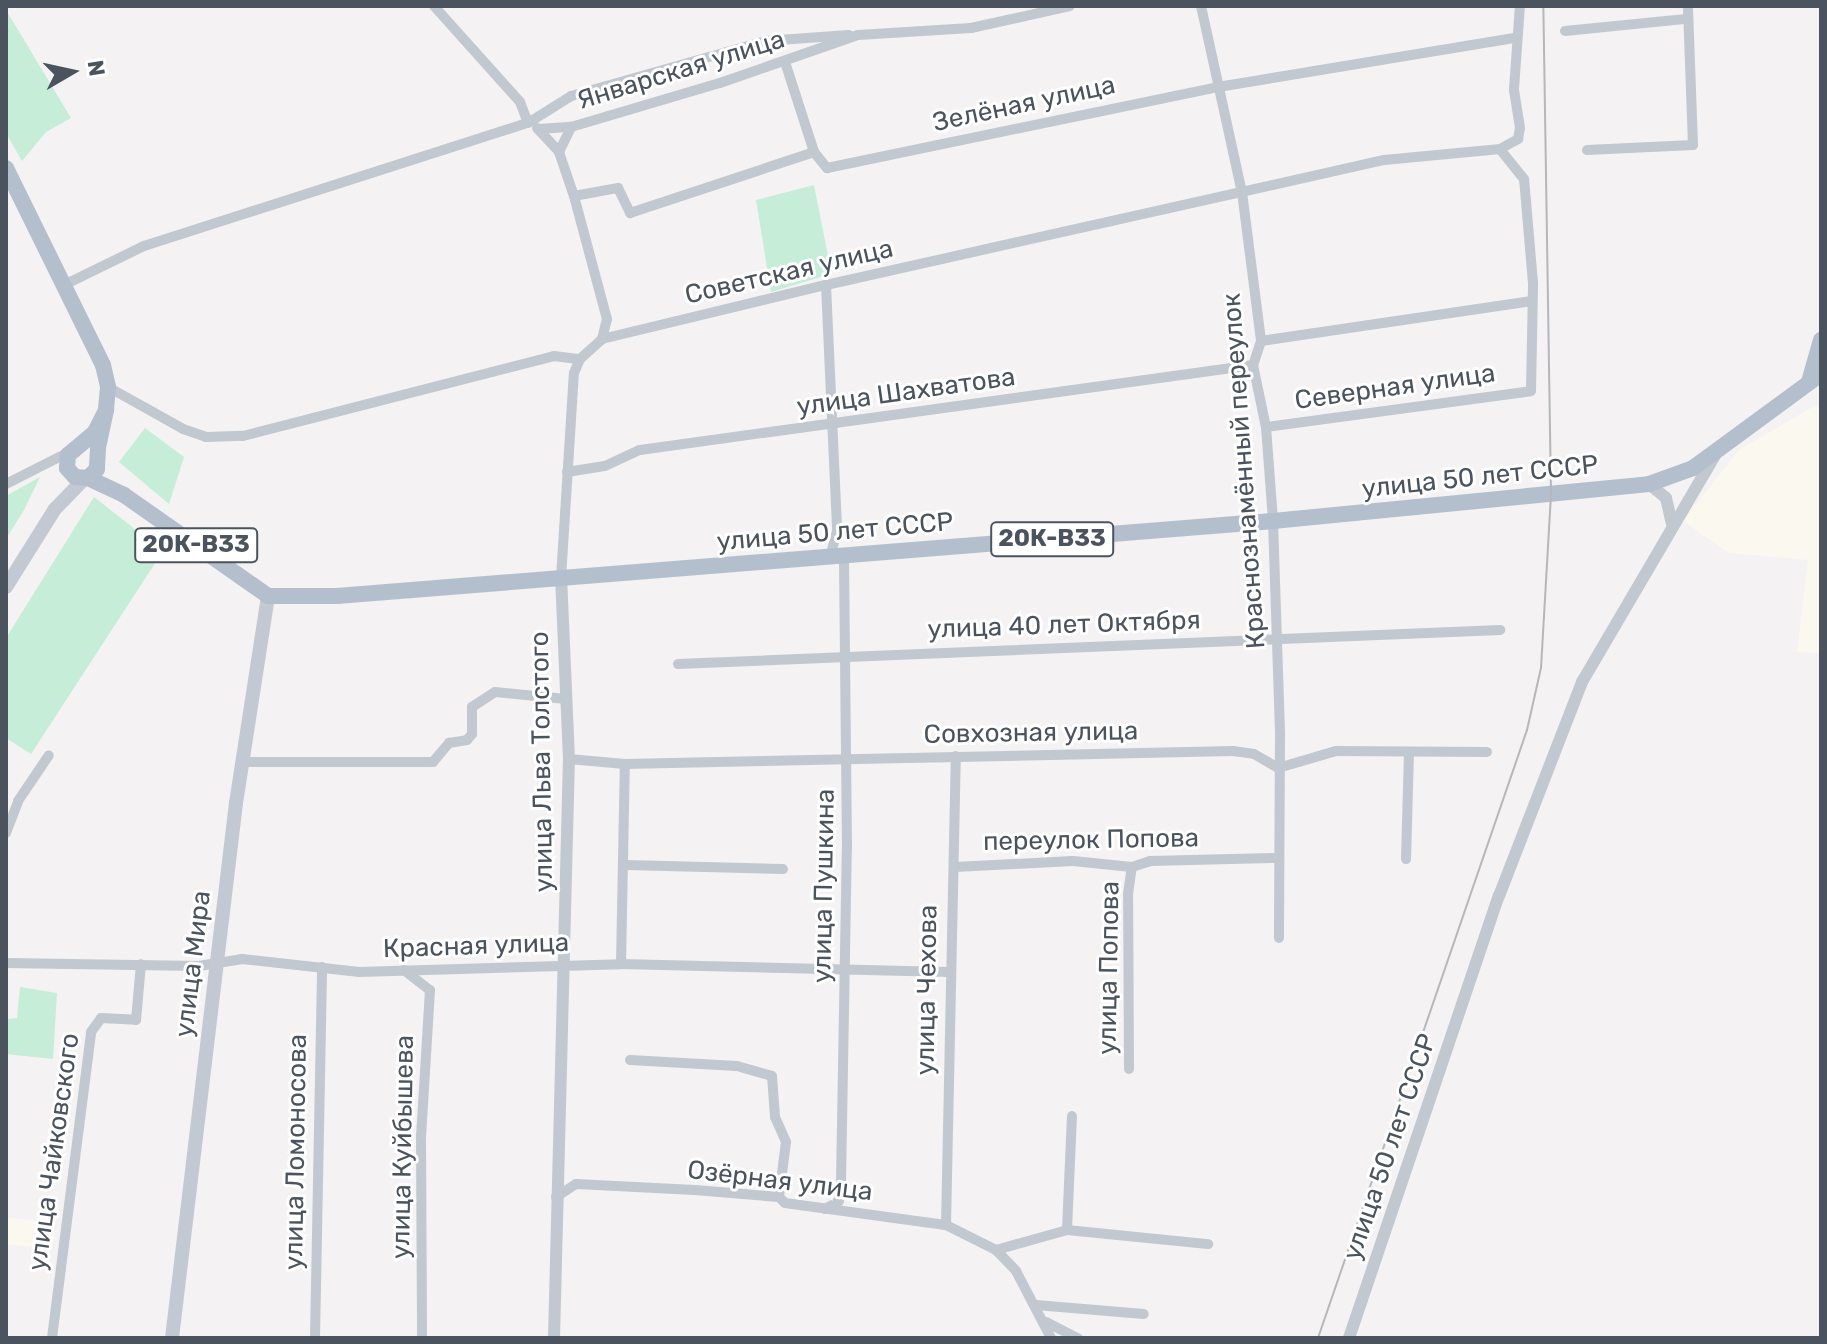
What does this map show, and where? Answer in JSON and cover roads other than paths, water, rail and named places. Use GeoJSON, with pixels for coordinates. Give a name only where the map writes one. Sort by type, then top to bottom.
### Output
{"type":"FeatureCollection","features":[{"type":"Feature","properties":{"kind":"main road"},"geometry":{"type":"LineString","coordinates":[[6,168],[95,343],[108,387],[106,410],[81,465],[6,587]]}},
{"type":"Feature","properties":{"kind":"main road"},"geometry":{"type":"LineString","coordinates":[[1815,378],[1821,340]]}},
{"type":"Feature","properties":{"kind":"main road","name":"улица 50 лет СССР"},"geometry":{"type":"LineString","coordinates":[[268,596],[337,596],[1273,521],[1649,484],[1683,473],[1717,452],[1815,378]]}},
{"type":"Feature","properties":{"kind":"main road"},"geometry":{"type":"LineString","coordinates":[[81,465],[106,410]]}},
{"type":"Feature","properties":{"kind":"main road","name":"20К-В33"},"geometry":{"type":"LineString","coordinates":[[81,465],[268,596]]}},
{"type":"Feature","properties":{"kind":"main road","name":"улица Мира"},"geometry":{"type":"LineString","coordinates":[[172,1338],[242,762],[268,596]]}},
{"type":"Feature","properties":{"kind":"street"},"geometry":{"type":"LineString","coordinates":[[434,6],[520,102],[528,123],[539,129],[559,152],[607,319],[602,339]]}},
{"type":"Feature","properties":{"kind":"street","name":"Январская улица"},"geometry":{"type":"LineString","coordinates":[[539,129],[571,127],[785,62],[858,35],[971,28],[1070,6]]}},
{"type":"Feature","properties":{"kind":"street","name":"Краснознамённый переулок"},"geometry":{"type":"LineString","coordinates":[[1201,6],[1242,192],[1261,341],[1253,365],[1266,427],[1273,521],[1278,639],[1276,858],[1279,938]]}},
{"type":"Feature","properties":{"kind":"street"},"geometry":{"type":"LineString","coordinates":[[1261,341],[1532,301],[1524,179],[1500,149],[1518,139],[1520,128],[1514,38],[1520,6]]}},
{"type":"Feature","properties":{"kind":"street"},"geometry":{"type":"LineString","coordinates":[[1587,150],[1693,145],[1686,19],[1688,6]]}},
{"type":"Feature","properties":{"kind":"street"},"geometry":{"type":"LineString","coordinates":[[1565,31],[1686,19]]}},
{"type":"Feature","properties":{"kind":"street"},"geometry":{"type":"LineString","coordinates":[[66,284],[144,246],[528,123],[571,96],[765,41],[858,35]]}},
{"type":"Feature","properties":{"kind":"street","name":"Зелёная улица"},"geometry":{"type":"LineString","coordinates":[[814,152],[827,168],[1218,87],[1514,38]]}},
{"type":"Feature","properties":{"kind":"street"},"geometry":{"type":"LineString","coordinates":[[574,196],[618,188],[630,213],[814,152],[785,62]]}},
{"type":"Feature","properties":{"kind":"street"},"geometry":{"type":"LineString","coordinates":[[559,152],[571,127]]}},
{"type":"Feature","properties":{"kind":"street","name":"Советская улица"},"geometry":{"type":"LineString","coordinates":[[580,359],[602,339],[826,285],[1384,160],[1500,149]]}},
{"type":"Feature","properties":{"kind":"street","name":"улица Пушкина"},"geometry":{"type":"LineString","coordinates":[[825,1209],[839,1201],[841,1182],[847,757],[846,655],[837,556],[826,285]]}},
{"type":"Feature","properties":{"kind":"street","name":"Северная улица"},"geometry":{"type":"LineString","coordinates":[[1266,427],[1531,391],[1532,301]]}},
{"type":"Feature","properties":{"kind":"street"},"geometry":{"type":"LineString","coordinates":[[108,387],[183,429],[223,438],[554,356],[580,359]]}},
{"type":"Feature","properties":{"kind":"street","name":"улица Льва Толстого"},"geometry":{"type":"LineString","coordinates":[[554,1338],[556,1165],[565,965],[569,759],[561,578],[574,373],[580,359]]}},
{"type":"Feature","properties":{"kind":"street","name":"улица Шахватова"},"geometry":{"type":"LineString","coordinates":[[567,472],[605,466],[640,450],[833,427],[1253,365]]}},
{"type":"Feature","properties":{"kind":"street","name":"улица 50 лет СССР"},"geometry":{"type":"LineString","coordinates":[[1349,1338],[1499,896],[1582,682],[1717,452]]}},
{"type":"Feature","properties":{"kind":"street"},"geometry":{"type":"LineString","coordinates":[[6,484],[37,467],[81,465]]}},
{"type":"Feature","properties":{"kind":"street"},"geometry":{"type":"LineString","coordinates":[[37,467],[81,465]]}},
{"type":"Feature","properties":{"kind":"street"},"geometry":{"type":"LineString","coordinates":[[1649,484],[1669,502],[1672,525]]}},
{"type":"Feature","properties":{"kind":"street","name":"улица 40 лет Октября"},"geometry":{"type":"LineString","coordinates":[[678,664],[1500,630]]}},
{"type":"Feature","properties":{"kind":"street"},"geometry":{"type":"LineString","coordinates":[[242,762],[433,762],[449,743],[467,740],[472,734],[472,707],[495,692],[566,699]]}},
{"type":"Feature","properties":{"kind":"street","name":"Совхозная улица"},"geometry":{"type":"LineString","coordinates":[[569,759],[625,764],[1233,751],[1254,754],[1278,768]]}},
{"type":"Feature","properties":{"kind":"street"},"geometry":{"type":"LineString","coordinates":[[1278,768],[1336,751],[1487,752]]}},
{"type":"Feature","properties":{"kind":"street"},"geometry":{"type":"LineString","coordinates":[[1406,859],[1409,752]]}},
{"type":"Feature","properties":{"kind":"street"},"geometry":{"type":"LineString","coordinates":[[6,833],[18,801],[49,755]]}},
{"type":"Feature","properties":{"kind":"street","name":"улица Чехова"},"geometry":{"type":"LineString","coordinates":[[946,1225],[956,756]]}},
{"type":"Feature","properties":{"kind":"street"},"geometry":{"type":"LineString","coordinates":[[621,964],[626,865],[625,764]]}},
{"type":"Feature","properties":{"kind":"street","name":"переулок Попова"},"geometry":{"type":"LineString","coordinates":[[955,867],[1073,861],[1132,867],[1150,861],[1276,858]]}},
{"type":"Feature","properties":{"kind":"street"},"geometry":{"type":"LineString","coordinates":[[626,865],[783,869]]}},
{"type":"Feature","properties":{"kind":"street","name":"улица Попова"},"geometry":{"type":"LineString","coordinates":[[1129,1069],[1128,894],[1132,867]]}},
{"type":"Feature","properties":{"kind":"street","name":"Красная улица"},"geometry":{"type":"LineString","coordinates":[[6,963],[218,962],[404,970],[621,964],[949,972]]}},
{"type":"Feature","properties":{"kind":"street","name":"улица Чайковского"},"geometry":{"type":"LineString","coordinates":[[52,1338],[91,1032],[101,1018],[136,1020],[141,964]]}},
{"type":"Feature","properties":{"kind":"street","name":"улица Ломоносова"},"geometry":{"type":"LineString","coordinates":[[315,1338],[322,967]]}},
{"type":"Feature","properties":{"kind":"street","name":"улица Куйбышева"},"geometry":{"type":"LineString","coordinates":[[404,970],[430,990],[421,1136],[422,1338]]}},
{"type":"Feature","properties":{"kind":"street"},"geometry":{"type":"LineString","coordinates":[[630,1060],[737,1066],[772,1076],[775,1117],[786,1142],[779,1197]]}},
{"type":"Feature","properties":{"kind":"street"},"geometry":{"type":"LineString","coordinates":[[1067,1230],[1072,1116]]}},
{"type":"Feature","properties":{"kind":"street"},"geometry":{"type":"LineString","coordinates":[[556,1165],[576,1184],[556,1197]]}},
{"type":"Feature","properties":{"kind":"street","name":"Озёрная улица"},"geometry":{"type":"LineString","coordinates":[[576,1184],[779,1197],[785,1203],[946,1225],[996,1250],[1036,1305],[1051,1338]]}},
{"type":"Feature","properties":{"kind":"street"},"geometry":{"type":"LineString","coordinates":[[996,1250],[1067,1230],[1208,1244]]}},
{"type":"Feature","properties":{"kind":"street"},"geometry":{"type":"LineString","coordinates":[[1036,1305],[1144,1314]]}},
{"type":"Feature","properties":{"kind":"street"},"geometry":{"type":"LineString","coordinates":[[1046,1322],[1078,1338]]}},
{"type":"Feature","properties":{"kind":"railway"},"geometry":{"type":"LineString","coordinates":[[1318,1338],[1527,730],[1541,668],[1551,493],[1543,6]]}}]}
